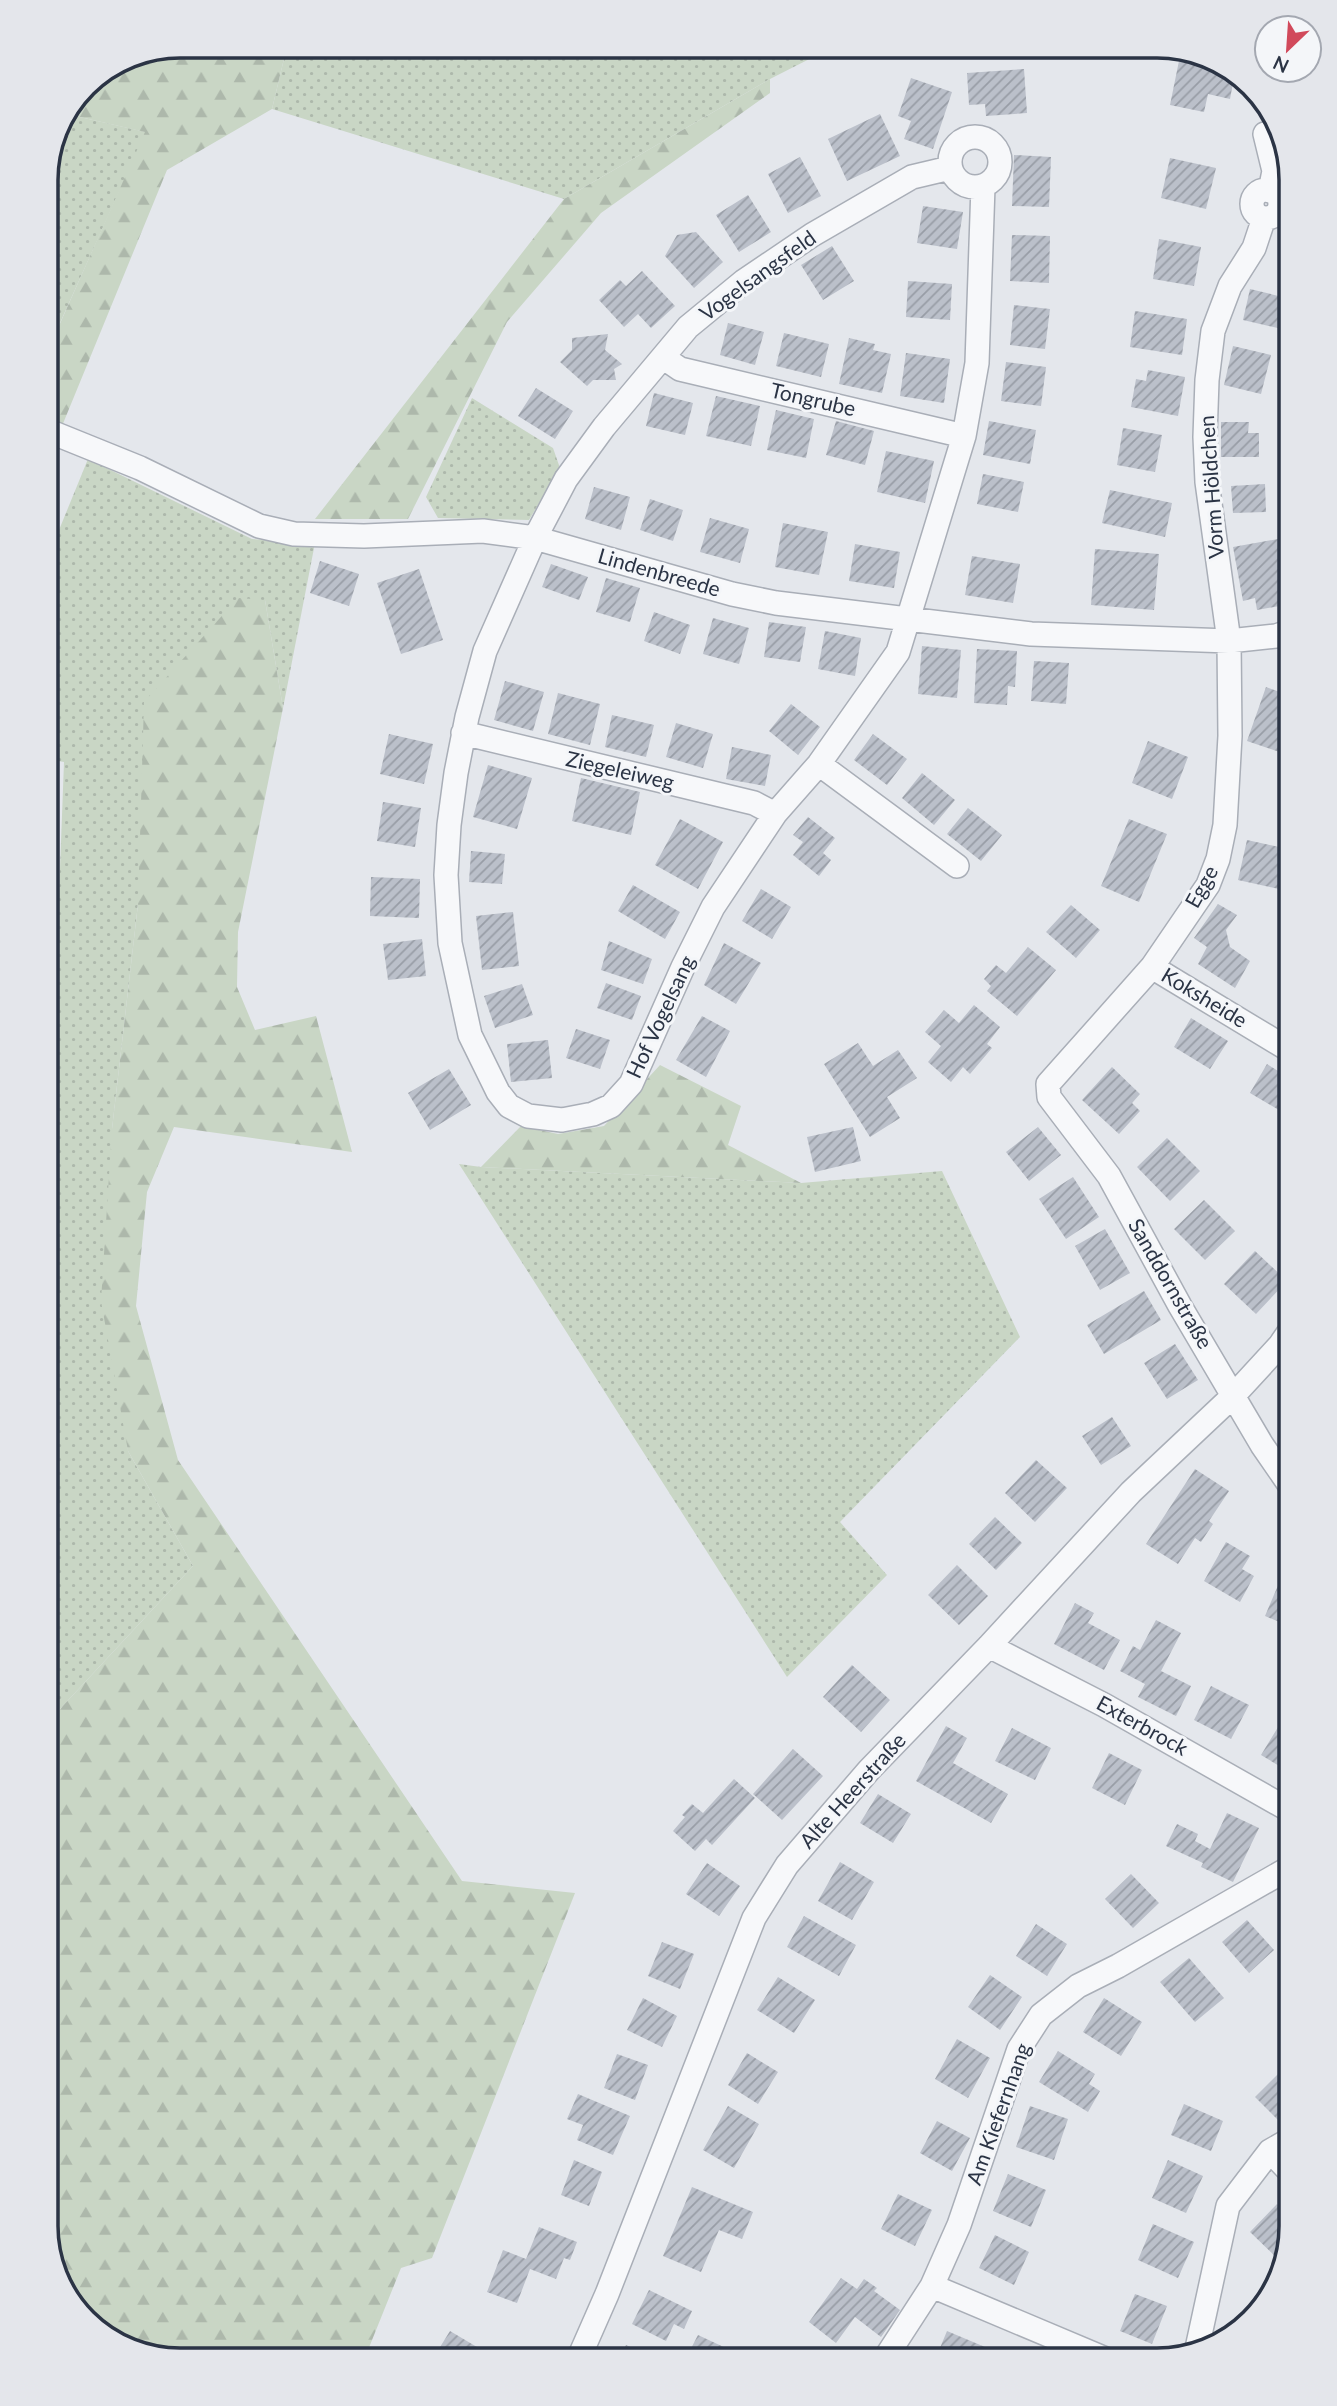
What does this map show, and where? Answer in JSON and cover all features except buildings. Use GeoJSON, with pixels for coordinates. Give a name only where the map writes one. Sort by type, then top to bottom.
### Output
{"type":"FeatureCollection","features":[{"type":"Feature","properties":{"kind":"street","name":"Vorm Höldchen"},"geometry":{"type":"LineString","coordinates":[[1229,641],[1207,482],[1207,380],[1213,331],[1230,286],[1254,248],[1264,218],[1253,210],[1252,201],[1257,193],[1270,191],[1274,171],[1265,134]]}},
{"type":"Feature","properties":{"kind":"street"},"geometry":{"type":"LineString","coordinates":[[980,138],[987,141],[998,153],[999,169],[990,183],[983,186],[974,188],[959,182],[950,168],[952,151],[963,140],[980,138]]}},
{"type":"Feature","properties":{"kind":"street","name":"Vogelsangsfeld"},"geometry":{"type":"LineString","coordinates":[[535,538],[566,480],[604,427],[688,327],[744,281],[812,235],[912,177],[950,168]]}},
{"type":"Feature","properties":{"kind":"street"},"geometry":{"type":"LineString","coordinates":[[909,620],[964,436],[977,363],[983,186]]}},
{"type":"Feature","properties":{"kind":"street","name":"Tongrube"},"geometry":{"type":"LineString","coordinates":[[664,358],[680,369],[964,436]]}},
{"type":"Feature","properties":{"kind":"street","name":"Lindenbreede"},"geometry":{"type":"LineString","coordinates":[[58,435],[140,468],[259,526],[293,534],[364,536],[483,531],[535,538],[732,594],[776,603],[1031,634],[1229,641],[1279,635]]}},
{"type":"Feature","properties":{"kind":"street","name":"Hof Vogelsang"},"geometry":{"type":"LineString","coordinates":[[535,538],[485,651],[463,733],[449,825],[446,875],[450,943],[470,1035],[498,1092],[509,1106],[528,1116],[562,1120],[593,1114],[611,1106],[631,1084],[713,907],[775,814],[819,764],[898,652],[909,620]]}},
{"type":"Feature","properties":{"kind":"street","name":"Egge"},"geometry":{"type":"LineString","coordinates":[[1048,1084],[1152,967],[1208,885],[1218,859],[1225,825],[1229,749],[1229,641]]}},
{"type":"Feature","properties":{"kind":"street","name":"Ziegeleiweg"},"geometry":{"type":"LineString","coordinates":[[463,733],[754,803],[775,814]]}},
{"type":"Feature","properties":{"kind":"street"},"geometry":{"type":"LineString","coordinates":[[819,764],[957,866]]}},
{"type":"Feature","properties":{"kind":"street","name":"Koksheide"},"geometry":{"type":"LineString","coordinates":[[1152,967],[1279,1043]]}},
{"type":"Feature","properties":{"kind":"street","name":"Sanddornstraße"},"geometry":{"type":"LineString","coordinates":[[1048,1084],[1049,1097],[1109,1176],[1180,1306],[1262,1446],[1279,1469]]}},
{"type":"Feature","properties":{"kind":"street","name":"Alte Heerstraße"},"geometry":{"type":"LineString","coordinates":[[583,2348],[607,2294],[754,1918],[786,1865],[869,1770],[989,1646],[1123,1501],[1234,1395],[1279,1346]]}},
{"type":"Feature","properties":{"kind":"street","name":"Exterbrock"},"geometry":{"type":"LineString","coordinates":[[989,1646],[1104,1705],[1279,1804]]}},
{"type":"Feature","properties":{"kind":"street","name":"Am Kiefernhang"},"geometry":{"type":"LineString","coordinates":[[892,2348],[932,2286],[959,2225],[1019,2049],[1041,2015],[1079,1986],[1279,1874]]}},
{"type":"Feature","properties":{"kind":"street"},"geometry":{"type":"LineString","coordinates":[[1199,2341],[1228,2206],[1270,2151],[1279,2146]]}},
{"type":"Feature","properties":{"kind":"street"},"geometry":{"type":"LineString","coordinates":[[1270,2151],[1279,2160]]}},
{"type":"Feature","properties":{"kind":"street"},"geometry":{"type":"LineString","coordinates":[[932,2286],[1079,2348]]}},
{"type":"Feature","properties":{"kind":"green space"},"geometry":{"type":"Polygon","coordinates":[[[284,58],[811,58],[770,79],[564,199],[272,109],[284,58]]]}},
{"type":"Feature","properties":{"kind":"green space"},"geometry":{"type":"Polygon","coordinates":[[[284,58],[272,109],[167,170],[62,426],[58,425],[58,328],[145,132],[76,116],[112,78],[133,67],[156,60],[284,58]]]}},
{"type":"Feature","properties":{"kind":"green space"},"geometry":{"type":"Polygon","coordinates":[[[770,79],[770,93],[601,213],[507,322],[408,519],[315,519],[564,199],[770,79]]]}},
{"type":"Feature","properties":{"kind":"green space"},"geometry":{"type":"Polygon","coordinates":[[[76,116],[146,132],[58,327],[58,172],[67,133],[76,116]]]}},
{"type":"Feature","properties":{"kind":"green space"},"geometry":{"type":"Polygon","coordinates":[[[472,398],[553,448],[560,468],[529,520],[438,518],[426,497],[472,398]]]}},
{"type":"Feature","properties":{"kind":"green space"},"geometry":{"type":"Polygon","coordinates":[[[88,459],[252,539],[315,543],[283,708],[265,600],[138,904],[112,1129],[128,1451],[193,1566],[58,1711],[58,922],[64,762],[58,761],[59,530],[88,459]]]}},
{"type":"Feature","properties":{"kind":"green space"},"geometry":{"type":"Polygon","coordinates":[[[238,598],[265,600],[283,708],[238,932],[237,987],[255,1030],[316,1016],[352,1152],[174,1127],[147,1192],[136,1306],[178,1460],[462,1881],[575,1893],[432,2258],[401,2268],[369,2348],[172,2348],[141,2342],[106,2323],[83,2300],[67,2273],[60,2250],[58,1711],[193,1566],[128,1451],[101,1301],[112,1129],[138,904],[144,702],[238,598]]]}},
{"type":"Feature","properties":{"kind":"green space"},"geometry":{"type":"Polygon","coordinates":[[[660,1065],[741,1106],[728,1145],[801,1183],[481,1167],[521,1126],[558,1134],[604,1126],[660,1065]]]}},
{"type":"Feature","properties":{"kind":"green space"},"geometry":{"type":"Polygon","coordinates":[[[459,1164],[801,1183],[942,1171],[1020,1337],[840,1522],[887,1575],[787,1677],[459,1164]]]}}]}
